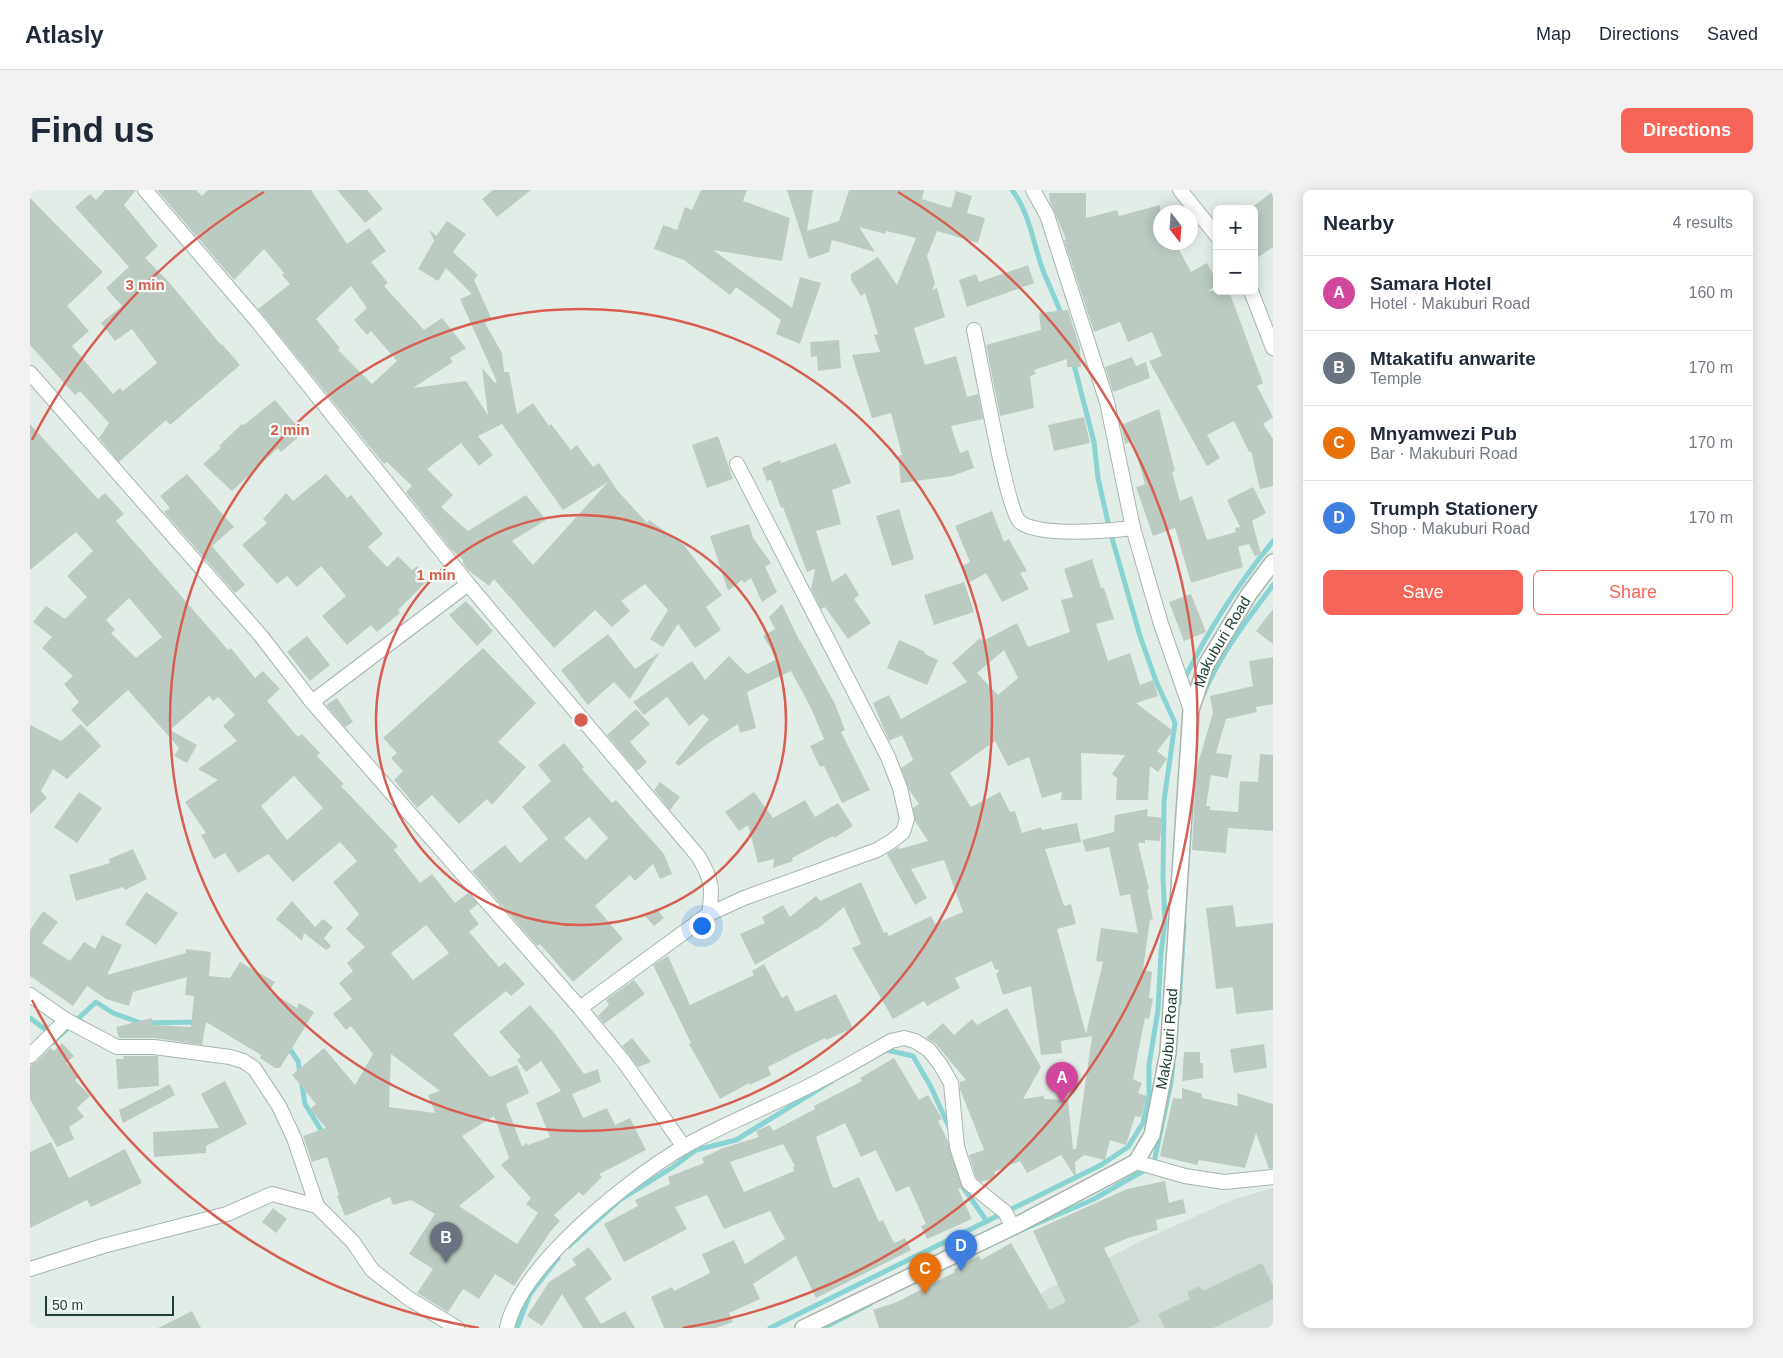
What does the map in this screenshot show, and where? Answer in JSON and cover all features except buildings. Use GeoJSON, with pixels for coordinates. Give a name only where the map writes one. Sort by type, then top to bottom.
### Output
{"type":"FeatureCollection","features":[{"type":"Feature","properties":{"kind":"street"},"geometry":{"type":"LineString","coordinates":[[145,190],[258,322],[468,584],[698,856],[710,876],[712,894],[709,914]]}},
{"type":"Feature","properties":{"kind":"street"},"geometry":{"type":"LineString","coordinates":[[1033,190],[1047,215],[1107,402],[1133,528],[1160,624],[1191,710]]}},
{"type":"Feature","properties":{"kind":"street"},"geometry":{"type":"LineString","coordinates":[[1180,190],[1213,231]]}},
{"type":"Feature","properties":{"kind":"street"},"geometry":{"type":"LineString","coordinates":[[1253,295],[1273,348]]}},
{"type":"Feature","properties":{"kind":"street"},"geometry":{"type":"LineString","coordinates":[[974,330],[1005,484],[1012,512],[1019,521],[1027,525],[1062,532],[1110,531],[1133,528]]}},
{"type":"Feature","properties":{"kind":"street"},"geometry":{"type":"LineString","coordinates":[[30,373],[261,636],[312,702],[580,1008],[624,1062],[684,1147]]}},
{"type":"Feature","properties":{"kind":"street"},"geometry":{"type":"LineString","coordinates":[[580,1008],[709,914],[744,898],[877,850],[903,832],[907,819],[903,796],[888,757],[737,464]]}},
{"type":"Feature","properties":{"kind":"street","name":"Makuburi Road"},"geometry":{"type":"LineString","coordinates":[[1136,1162],[1152,1135],[1168,1053],[1191,710],[1206,665],[1250,594],[1273,562]]}},
{"type":"Feature","properties":{"kind":"street"},"geometry":{"type":"LineString","coordinates":[[312,702],[468,584]]}},
{"type":"Feature","properties":{"kind":"street"},"geometry":{"type":"LineString","coordinates":[[30,995],[66,1020],[117,1047],[154,1046],[230,1057],[243,1060],[254,1068],[279,1106],[294,1138],[317,1206],[353,1242],[372,1270],[408,1298],[458,1328]]}},
{"type":"Feature","properties":{"kind":"street"},"geometry":{"type":"LineString","coordinates":[[30,1056],[66,1020]]}},
{"type":"Feature","properties":{"kind":"street"},"geometry":{"type":"LineString","coordinates":[[507,1328],[519,1297],[554,1252],[618,1193],[684,1147],[816,1083],[891,1041],[904,1038],[915,1041],[929,1050],[940,1064],[950,1083],[957,1147],[969,1184],[1006,1212],[1013,1227]]}},
{"type":"Feature","properties":{"kind":"street"},"geometry":{"type":"LineString","coordinates":[[804,1328],[1013,1227],[1136,1162],[1185,1176],[1224,1182],[1273,1177]]}},
{"type":"Feature","properties":{"kind":"street"},"geometry":{"type":"LineString","coordinates":[[30,1269],[103,1246],[227,1214],[272,1194],[317,1206]]}},
{"type":"Feature","properties":{"kind":"shaded area"},"geometry":{"type":"Polygon","coordinates":[[[1273,1188],[1273,1328],[973,1328],[1147,1238],[1232,1200],[1273,1188]]]}},
{"type":"Feature","properties":{"kind":"waterway"},"geometry":{"type":"LineString","coordinates":[[1012,190],[1028,220],[1040,262],[1062,317]]}},
{"type":"Feature","properties":{"kind":"waterway"},"geometry":{"type":"LineString","coordinates":[[770,1328],[1101,1165],[1128,1147],[1143,1123],[1149,1096],[1149,1065],[1158,1010],[1161,953],[1165,922],[1163,877],[1164,801],[1175,723],[1156,681],[1140,636],[1110,531],[1098,478],[1094,442],[1073,361]]}},
{"type":"Feature","properties":{"kind":"waterway"},"geometry":{"type":"LineString","coordinates":[[1186,676],[1226,606],[1273,541]]}},
{"type":"Feature","properties":{"kind":"waterway"},"geometry":{"type":"LineString","coordinates":[[1204,693],[1226,650],[1273,585]]}},
{"type":"Feature","properties":{"kind":"waterway"},"geometry":{"type":"LineString","coordinates":[[1179,1004],[1184,925]]}},
{"type":"Feature","properties":{"kind":"waterway"},"geometry":{"type":"LineString","coordinates":[[52,1043],[96,1002],[113,1013],[141,1023],[197,1022]]}},
{"type":"Feature","properties":{"kind":"waterway"},"geometry":{"type":"LineString","coordinates":[[30,1018],[50,1033]]}},
{"type":"Feature","properties":{"kind":"waterway"},"geometry":{"type":"LineString","coordinates":[[287,1045],[298,1061],[305,1104],[324,1135]]}},
{"type":"Feature","properties":{"kind":"waterway"},"geometry":{"type":"LineString","coordinates":[[883,1052],[886,1050],[913,1056],[931,1087],[949,1127]]}},
{"type":"Feature","properties":{"kind":"waterway"},"geometry":{"type":"LineString","coordinates":[[1024,1229],[1092,1200],[1153,1167],[1171,1083],[1173,1065]]}},
{"type":"Feature","properties":{"kind":"waterway"},"geometry":{"type":"LineString","coordinates":[[569,1246],[620,1200],[673,1167],[696,1150],[736,1140],[832,1081]]}},
{"type":"Feature","properties":{"kind":"waterway"},"geometry":{"type":"LineString","coordinates":[[960,1166],[955,1176],[986,1220]]}},
{"type":"Feature","properties":{"kind":"waterway"},"geometry":{"type":"LineString","coordinates":[[517,1328],[530,1294],[558,1258]]}},
{"type":"Feature","properties":{"kind":"waterway"},"geometry":{"type":"LineString","coordinates":[[823,1328],[870,1304]]}},
{"type":"Feature","properties":{"kind":"place","name":"Samara Hotel"},"geometry":{"type":"Point","coordinates":[1062,1103]}},
{"type":"Feature","properties":{"kind":"place","name":"Mtakatifu anwarite"},"geometry":{"type":"Point","coordinates":[446,1263]}},
{"type":"Feature","properties":{"kind":"place","name":"Trumph Stationery"},"geometry":{"type":"Point","coordinates":[961,1271]}},
{"type":"Feature","properties":{"kind":"place","name":"Mnyamwezi Pub"},"geometry":{"type":"Point","coordinates":[925,1294]}}]}
